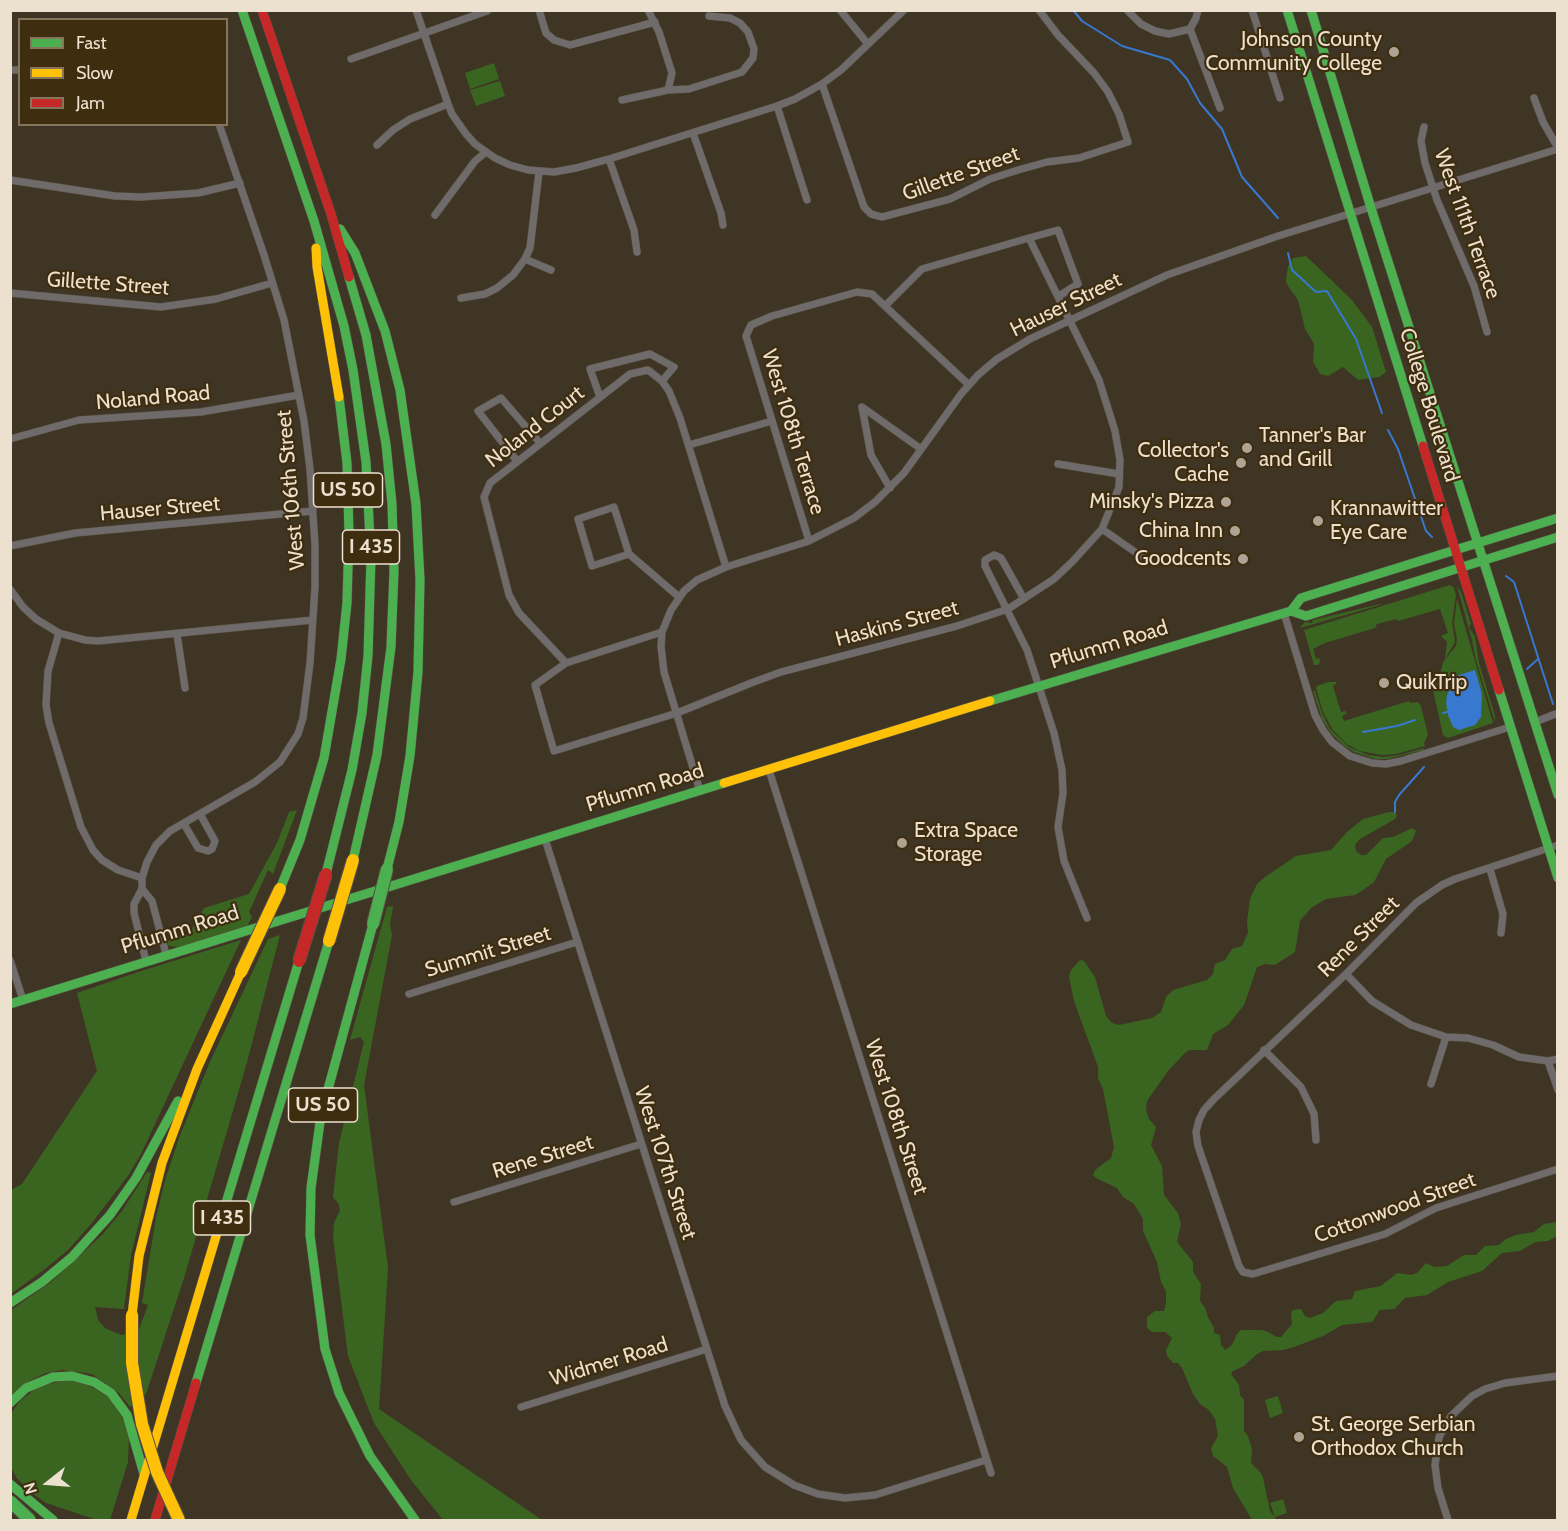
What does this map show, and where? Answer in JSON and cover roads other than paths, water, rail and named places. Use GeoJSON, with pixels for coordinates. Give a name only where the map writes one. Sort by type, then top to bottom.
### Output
{"type":"FeatureCollection","features":[{"type":"Feature","properties":{"kind":"main road","name":"I 435"},"geometry":{"type":"LineString","coordinates":[[131,1521],[343,812],[362,713],[368,656],[371,558],[366,462],[353,370],[344,326],[314,221],[242,10]]}},
{"type":"Feature","properties":{"kind":"main road","name":"I 435"},"geometry":{"type":"LineString","coordinates":[[157,1515],[353,860],[365,813],[384,714],[391,647],[394,571],[392,504],[386,444],[366,335],[331,214],[262,10]]}},
{"type":"Feature","properties":{"kind":"main road","name":"College Boulevard"},"geometry":{"type":"LineString","coordinates":[[1287,10],[1510,727],[1554,848],[1557,878]]}},
{"type":"Feature","properties":{"kind":"main road","name":"College Boulevard"},"geometry":{"type":"LineString","coordinates":[[1311,10],[1371,208],[1557,795]]}},
{"type":"Feature","properties":{"kind":"main road","name":"US 50"},"geometry":{"type":"LineString","coordinates":[[331,214],[355,253],[386,331],[400,390],[416,504],[420,590],[410,756],[399,822],[317,1132],[311,1188],[311,1244],[325,1349],[339,1393],[370,1456],[415,1521]]}},
{"type":"Feature","properties":{"kind":"main road","name":"US 50"},"geometry":{"type":"LineString","coordinates":[[179,1521],[157,1472],[142,1425],[132,1363],[132,1315],[139,1256],[149,1210],[170,1139],[197,1069],[280,889],[300,840],[324,758],[338,679],[347,603],[349,533],[347,463],[337,375],[317,267],[314,221]]}},
{"type":"Feature","properties":{"kind":"main road","name":"Pflumm Road"},"geometry":{"type":"LineString","coordinates":[[1288,612],[1301,598],[1557,518]]}},
{"type":"Feature","properties":{"kind":"main road","name":"Pflumm Road"},"geometry":{"type":"LineString","coordinates":[[10,1004],[1039,686],[1288,612],[1306,616],[1557,537]]}},
{"type":"Feature","properties":{"kind":"main road"},"geometry":{"type":"LineString","coordinates":[[10,1303],[64,1264],[110,1215],[136,1178],[197,1069]]}},
{"type":"Feature","properties":{"kind":"main road"},"geometry":{"type":"LineString","coordinates":[[10,1403],[26,1388],[53,1377],[72,1376],[94,1382],[111,1393],[123,1407],[131,1424],[145,1475]]}},
{"type":"Feature","properties":{"kind":"main road"},"geometry":{"type":"LineString","coordinates":[[10,1484],[54,1520]]}},
{"type":"Feature","properties":{"kind":"main road"},"geometry":{"type":"LineString","coordinates":[[10,1501],[30,1521]]}},
{"type":"Feature","properties":{"kind":"main road"},"geometry":{"type":"LineString","coordinates":[[10,1507],[54,1520]]}},
{"type":"Feature","properties":{"kind":"street"},"geometry":{"type":"LineString","coordinates":[[416,10],[452,114],[466,134],[486,152],[510,165],[539,172],[581,167],[777,106],[822,84],[850,62],[904,10]]}},
{"type":"Feature","properties":{"kind":"street"},"geometry":{"type":"LineString","coordinates":[[539,10],[546,33],[554,40],[570,45],[654,21]]}},
{"type":"Feature","properties":{"kind":"street"},"geometry":{"type":"LineString","coordinates":[[648,10],[672,73],[669,90]]}},
{"type":"Feature","properties":{"kind":"street"},"geometry":{"type":"LineString","coordinates":[[840,10],[868,44]]}},
{"type":"Feature","properties":{"kind":"street","name":"Gillette Street"},"geometry":{"type":"LineString","coordinates":[[822,84],[861,201],[871,214],[882,217],[950,199],[990,179],[1018,170],[1047,162],[1079,158],[1128,142],[1119,114],[1108,92],[1039,10]]}},
{"type":"Feature","properties":{"kind":"street"},"geometry":{"type":"LineString","coordinates":[[1127,10],[1141,24],[1169,34],[1190,28],[1198,10]]}},
{"type":"Feature","properties":{"kind":"street"},"geometry":{"type":"LineString","coordinates":[[1252,10],[1280,98]]}},
{"type":"Feature","properties":{"kind":"street"},"geometry":{"type":"LineString","coordinates":[[351,59],[487,11]]}},
{"type":"Feature","properties":{"kind":"street"},"geometry":{"type":"LineString","coordinates":[[622,100],[669,90],[689,89],[724,80],[750,66],[754,49],[748,32],[740,23],[730,18],[709,16]]}},
{"type":"Feature","properties":{"kind":"street"},"geometry":{"type":"LineString","coordinates":[[1190,28],[1220,108]]}},
{"type":"Feature","properties":{"kind":"street"},"geometry":{"type":"LineString","coordinates":[[1534,98],[1557,148]]}},
{"type":"Feature","properties":{"kind":"street"},"geometry":{"type":"LineString","coordinates":[[377,145],[393,130],[410,119],[448,104]]}},
{"type":"Feature","properties":{"kind":"street"},"geometry":{"type":"LineString","coordinates":[[777,106],[807,200]]}},
{"type":"Feature","properties":{"kind":"street","name":"West 106th Street"},"geometry":{"type":"LineString","coordinates":[[146,961],[134,913],[134,904],[142,889],[142,878],[147,862],[161,839],[170,831],[268,773],[289,750],[303,718],[313,620],[315,545],[313,511],[310,469],[299,395],[284,320],[220,126]]}},
{"type":"Feature","properties":{"kind":"street","name":"West 111th Terrace"},"geometry":{"type":"LineString","coordinates":[[1424,127],[1421,141],[1422,152],[1433,189],[1474,286],[1487,332]]}},
{"type":"Feature","properties":{"kind":"street"},"geometry":{"type":"LineString","coordinates":[[693,133],[722,213],[723,225]]}},
{"type":"Feature","properties":{"kind":"street","name":"Hauser Street"},"geometry":{"type":"LineString","coordinates":[[662,632],[669,613],[679,597],[697,580],[726,567],[809,541],[854,518],[904,473],[946,413],[969,385],[997,359],[1018,346],[1167,275],[1278,236],[1433,189],[1557,148]]}},
{"type":"Feature","properties":{"kind":"street"},"geometry":{"type":"LineString","coordinates":[[435,215],[475,161],[486,152]]}},
{"type":"Feature","properties":{"kind":"street"},"geometry":{"type":"LineString","coordinates":[[609,159],[634,230],[637,252]]}},
{"type":"Feature","properties":{"kind":"street"},"geometry":{"type":"LineString","coordinates":[[461,298],[480,296],[497,288],[513,275],[525,259],[530,248],[539,172]]}},
{"type":"Feature","properties":{"kind":"street"},"geometry":{"type":"LineString","coordinates":[[10,180],[116,196],[141,197],[198,193],[240,183]]}},
{"type":"Feature","properties":{"kind":"street"},"geometry":{"type":"LineString","coordinates":[[969,385],[885,306],[922,269],[1059,230],[1078,284],[1059,296]]}},
{"type":"Feature","properties":{"kind":"street","name":"Haskins Street"},"geometry":{"type":"LineString","coordinates":[[566,663],[535,685],[554,751],[677,713],[781,672],[957,626],[1008,609],[1047,584],[1069,565],[1102,529],[1116,498],[1120,460],[1115,431],[1099,380],[1072,321],[1029,238]]}},
{"type":"Feature","properties":{"kind":"street"},"geometry":{"type":"LineString","coordinates":[[525,259],[551,270]]}},
{"type":"Feature","properties":{"kind":"street","name":"Gillette Street"},"geometry":{"type":"LineString","coordinates":[[10,293],[161,307],[216,299],[272,283]]}},
{"type":"Feature","properties":{"kind":"street","name":"West 108th Terrace"},"geometry":{"type":"LineString","coordinates":[[809,541],[746,336],[747,332],[751,325],[772,316],[857,292],[872,294],[885,306]]}},
{"type":"Feature","properties":{"kind":"street","name":"Noland Court"},"geometry":{"type":"LineString","coordinates":[[566,663],[519,613],[509,595],[484,497],[490,483],[630,374],[648,370],[662,381],[674,367],[650,354],[590,369],[600,397]]}},
{"type":"Feature","properties":{"kind":"street"},"geometry":{"type":"LineString","coordinates":[[662,381],[669,391],[680,418],[726,567]]}},
{"type":"Feature","properties":{"kind":"street","name":"Noland Road"},"geometry":{"type":"LineString","coordinates":[[10,440],[79,420],[191,413],[299,395]]}},
{"type":"Feature","properties":{"kind":"street"},"geometry":{"type":"LineString","coordinates":[[517,461],[478,411],[501,398],[540,443]]}},
{"type":"Feature","properties":{"kind":"street"},"geometry":{"type":"LineString","coordinates":[[890,488],[872,455],[862,407],[921,449]]}},
{"type":"Feature","properties":{"kind":"street"},"geometry":{"type":"LineString","coordinates":[[689,445],[772,421]]}},
{"type":"Feature","properties":{"kind":"street"},"geometry":{"type":"LineString","coordinates":[[1058,464],[1119,474]]}},
{"type":"Feature","properties":{"kind":"street"},"geometry":{"type":"LineString","coordinates":[[629,554],[592,566],[578,519],[614,507],[629,554],[679,597]]}},
{"type":"Feature","properties":{"kind":"street","name":"Hauser Street"},"geometry":{"type":"LineString","coordinates":[[10,546],[75,533],[313,511]]}},
{"type":"Feature","properties":{"kind":"street"},"geometry":{"type":"LineString","coordinates":[[1102,529],[1148,561]]}},
{"type":"Feature","properties":{"kind":"street"},"geometry":{"type":"LineString","coordinates":[[1024,599],[1001,558],[990,556],[985,566],[1028,650],[1054,733],[1062,770],[1063,793],[1058,827],[1064,861],[1086,918]]}},
{"type":"Feature","properties":{"kind":"street"},"geometry":{"type":"LineString","coordinates":[[10,589],[29,613],[59,633],[85,640],[98,641],[313,620]]}},
{"type":"Feature","properties":{"kind":"street"},"geometry":{"type":"LineString","coordinates":[[1288,612],[1315,715],[1323,730],[1342,751],[1357,759],[1386,764],[1401,761],[1510,727]]}},
{"type":"Feature","properties":{"kind":"street"},"geometry":{"type":"LineString","coordinates":[[566,663],[662,632],[662,662],[700,791]]}},
{"type":"Feature","properties":{"kind":"street"},"geometry":{"type":"LineString","coordinates":[[59,633],[48,671],[46,705],[49,723],[81,827],[93,850],[102,860],[118,870],[142,878]]}},
{"type":"Feature","properties":{"kind":"street"},"geometry":{"type":"LineString","coordinates":[[177,634],[185,687]]}},
{"type":"Feature","properties":{"kind":"street"},"geometry":{"type":"LineString","coordinates":[[1534,722],[1557,713]]}},
{"type":"Feature","properties":{"kind":"street","name":"West 108th Street"},"geometry":{"type":"LineString","coordinates":[[769,770],[991,1473]]}},
{"type":"Feature","properties":{"kind":"street"},"geometry":{"type":"LineString","coordinates":[[184,824],[198,848],[208,851],[213,849],[215,841],[200,814]]}},
{"type":"Feature","properties":{"kind":"street","name":"West 107th Street"},"geometry":{"type":"LineString","coordinates":[[544,839],[725,1406],[741,1440],[765,1467],[783,1479],[818,1494],[845,1498],[888,1491],[986,1460]]}},
{"type":"Feature","properties":{"kind":"street","name":"Rene Street"},"geometry":{"type":"LineString","coordinates":[[1243,1272],[1218,1209],[1197,1146],[1199,1120],[1204,1110],[1264,1050],[1346,974],[1416,903],[1455,879],[1554,848]]}},
{"type":"Feature","properties":{"kind":"street"},"geometry":{"type":"LineString","coordinates":[[1490,869],[1503,914],[1500,933]]}},
{"type":"Feature","properties":{"kind":"street","name":"West 106th Street"},"geometry":{"type":"LineString","coordinates":[[142,889],[152,901],[166,954]]}},
{"type":"Feature","properties":{"kind":"street","name":"Summit Street"},"geometry":{"type":"LineString","coordinates":[[409,994],[577,942]]}},
{"type":"Feature","properties":{"kind":"street"},"geometry":{"type":"LineString","coordinates":[[10,960],[23,1000]]}},
{"type":"Feature","properties":{"kind":"street"},"geometry":{"type":"LineString","coordinates":[[1346,974],[1372,1000],[1411,1025],[1446,1037],[1468,1038],[1519,1057],[1548,1061],[1557,1059]]}},
{"type":"Feature","properties":{"kind":"street"},"geometry":{"type":"LineString","coordinates":[[1431,1084],[1446,1037]]}},
{"type":"Feature","properties":{"kind":"street"},"geometry":{"type":"LineString","coordinates":[[1264,1050],[1301,1087],[1314,1114],[1316,1140]]}},
{"type":"Feature","properties":{"kind":"street"},"geometry":{"type":"LineString","coordinates":[[1548,1061],[1557,1090]]}},
{"type":"Feature","properties":{"kind":"street","name":"Rene Street"},"geometry":{"type":"LineString","coordinates":[[454,1202],[642,1144]]}},
{"type":"Feature","properties":{"kind":"street","name":"Cottonwood Street"},"geometry":{"type":"LineString","coordinates":[[1243,1272],[1253,1274],[1358,1243],[1385,1234],[1436,1208],[1557,1169]]}},
{"type":"Feature","properties":{"kind":"street","name":"Widmer Road"},"geometry":{"type":"LineString","coordinates":[[520,1407],[707,1349]]}},
{"type":"Feature","properties":{"kind":"street"},"geometry":{"type":"LineString","coordinates":[[1448,1521],[1435,1475],[1436,1446],[1443,1428],[1460,1406],[1485,1389],[1505,1383],[1557,1376]]}},
{"type":"Feature","properties":{"kind":"water"},"geometry":{"type":"Polygon","coordinates":[[[1475,670],[1482,694],[1481,717],[1475,725],[1459,730],[1453,727],[1448,715],[1447,695],[1456,676],[1475,670]]]}},
{"type":"Feature","properties":{"kind":"waterway"},"geometry":{"type":"LineString","coordinates":[[1073,10],[1082,21],[1122,46],[1170,60],[1187,79],[1200,103],[1222,129],[1242,177],[1278,218]]}},
{"type":"Feature","properties":{"kind":"waterway"},"geometry":{"type":"LineString","coordinates":[[1288,253],[1292,270],[1316,292],[1327,291],[1356,339],[1382,413]]}},
{"type":"Feature","properties":{"kind":"waterway"},"geometry":{"type":"LineString","coordinates":[[1388,430],[1398,449],[1426,531],[1432,537]]}},
{"type":"Feature","properties":{"kind":"waterway"},"geometry":{"type":"LineString","coordinates":[[1506,576],[1514,582],[1553,704]]}},
{"type":"Feature","properties":{"kind":"waterway"},"geometry":{"type":"LineString","coordinates":[[1527,669],[1538,659]]}},
{"type":"Feature","properties":{"kind":"waterway"},"geometry":{"type":"LineString","coordinates":[[1443,713],[1447,712]]}},
{"type":"Feature","properties":{"kind":"waterway"},"geometry":{"type":"LineString","coordinates":[[1363,732],[1415,720]]}},
{"type":"Feature","properties":{"kind":"waterway"},"geometry":{"type":"LineString","coordinates":[[1395,812],[1395,802],[1399,795],[1424,767]]}},
{"type":"Feature","properties":{"kind":"place","name":"Johnson County Community College"},"geometry":{"type":"Point","coordinates":[1394,52]}},
{"type":"Feature","properties":{"kind":"place","name":"Tanner's Bar and Grill"},"geometry":{"type":"Point","coordinates":[1247,448]}},
{"type":"Feature","properties":{"kind":"place","name":"Collector's Cache"},"geometry":{"type":"Point","coordinates":[1241,463]}},
{"type":"Feature","properties":{"kind":"place","name":"Minsky's Pizza"},"geometry":{"type":"Point","coordinates":[1226,502]}},
{"type":"Feature","properties":{"kind":"place","name":"Krannawitter Eye Care"},"geometry":{"type":"Point","coordinates":[1318,521]}},
{"type":"Feature","properties":{"kind":"place","name":"China Inn"},"geometry":{"type":"Point","coordinates":[1235,531]}},
{"type":"Feature","properties":{"kind":"place","name":"Goodcents"},"geometry":{"type":"Point","coordinates":[1243,559]}},
{"type":"Feature","properties":{"kind":"place","name":"QuikTrip"},"geometry":{"type":"Point","coordinates":[1384,683]}},
{"type":"Feature","properties":{"kind":"place","name":"Extra Space Storage"},"geometry":{"type":"Point","coordinates":[902,843]}},
{"type":"Feature","properties":{"kind":"place","name":"St. George Serbian Orthodox Church"},"geometry":{"type":"Point","coordinates":[1299,1437]}}]}
